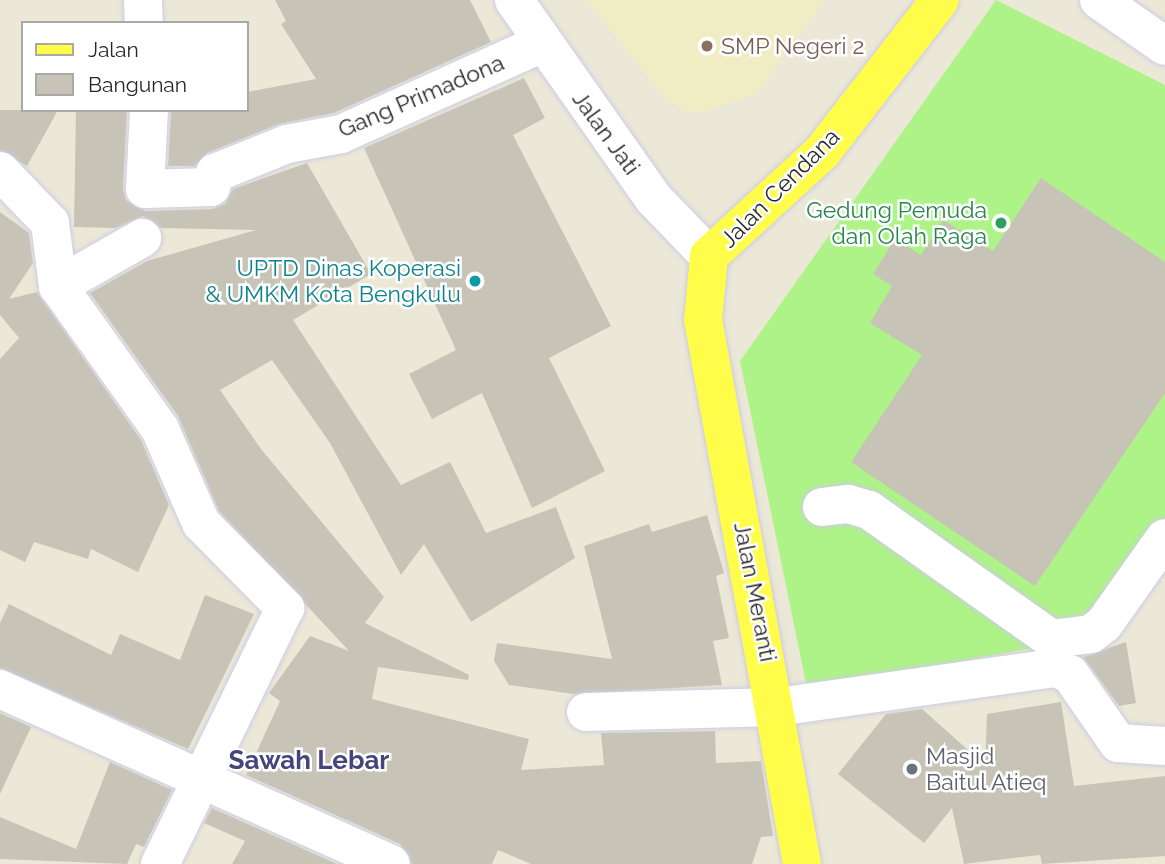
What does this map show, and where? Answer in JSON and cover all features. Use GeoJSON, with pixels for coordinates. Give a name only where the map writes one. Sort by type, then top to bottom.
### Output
{"type":"FeatureCollection","features":[{"type":"Feature","properties":{"kind":"main road","name":"Jalan Cendana"},"geometry":{"type":"LineString","coordinates":[[703,320],[709,256],[822,152],[940,0]]}},
{"type":"Feature","properties":{"kind":"main road","name":"Jalan Meranti"},"geometry":{"type":"LineString","coordinates":[[703,320],[777,707],[802,864]]}},
{"type":"Feature","properties":{"kind":"street"},"geometry":{"type":"LineString","coordinates":[[143,0],[144,21]]}},
{"type":"Feature","properties":{"kind":"street","name":"Jalan Jati"},"geometry":{"type":"LineString","coordinates":[[514,0],[653,198],[709,256]]}},
{"type":"Feature","properties":{"kind":"street"},"geometry":{"type":"LineString","coordinates":[[1099,0],[1165,46]]}},
{"type":"Feature","properties":{"kind":"street","name":"Gang Primadona"},"geometry":{"type":"LineString","coordinates":[[149,112],[145,189],[211,187],[215,173],[287,144],[341,134],[542,43]]}},
{"type":"Feature","properties":{"kind":"street"},"geometry":{"type":"LineString","coordinates":[[0,171],[50,223],[58,286],[159,429],[201,523],[285,608],[199,775],[160,864]]}},
{"type":"Feature","properties":{"kind":"street"},"geometry":{"type":"LineString","coordinates":[[58,286],[142,238]]}},
{"type":"Feature","properties":{"kind":"street"},"geometry":{"type":"LineString","coordinates":[[822,507],[848,504],[869,510],[1051,639],[1091,634],[1104,624],[1165,538]]}},
{"type":"Feature","properties":{"kind":"street"},"geometry":{"type":"LineString","coordinates":[[586,712],[777,707],[1062,668],[1118,743],[1165,746]]}},
{"type":"Feature","properties":{"kind":"street"},"geometry":{"type":"LineString","coordinates":[[0,689],[199,775],[390,864]]}},
{"type":"Feature","properties":{"kind":"shaded area","name":"SMP Negeri 2"},"geometry":{"type":"Polygon","coordinates":[[[587,0],[824,0],[757,93],[708,111],[684,111],[663,95],[587,0]]]}},
{"type":"Feature","properties":{"kind":"green space","name":"Gedung Pemuda dan Olah Raga"},"geometry":{"type":"Polygon","coordinates":[[[996,0],[1165,85],[1165,530],[1090,638],[807,688],[740,361],[996,0]]]}},
{"type":"Feature","properties":{"kind":"building"},"geometry":{"type":"Polygon","coordinates":[[[275,0],[470,0],[491,42],[334,113],[279,124],[207,153],[195,166],[168,166],[171,112],[248,112],[248,92],[316,79],[281,24],[286,21],[275,0]]]}},
{"type":"Feature","properties":{"kind":"building","name":"UPTD Dinas Koperasi & UMKM Kota Bengkulu"},"geometry":{"type":"Polygon","coordinates":[[[524,78],[545,118],[513,135],[611,326],[549,358],[605,471],[532,508],[482,393],[432,419],[409,374],[456,350],[364,148],[524,78]]]}},
{"type":"Feature","properties":{"kind":"building"},"geometry":{"type":"Polygon","coordinates":[[[0,110],[57,112],[27,166],[0,150],[0,110]]]}},
{"type":"Feature","properties":{"kind":"building"},"geometry":{"type":"Polygon","coordinates":[[[76,112],[127,112],[123,189],[126,200],[145,211],[212,209],[225,204],[233,189],[307,163],[371,274],[293,320],[401,485],[450,462],[486,533],[556,507],[575,558],[471,622],[424,544],[401,575],[330,443],[272,360],[220,390],[261,449],[384,597],[365,623],[469,675],[468,680],[378,667],[372,699],[529,739],[521,770],[604,765],[601,733],[715,731],[716,763],[761,761],[773,836],[761,837],[752,864],[531,864],[498,850],[492,864],[412,864],[400,844],[246,775],[280,701],[269,693],[310,636],[349,651],[219,511],[178,416],[90,293],[147,261],[256,230],[161,228],[143,216],[116,228],[74,227],[76,112]]]}},
{"type":"Feature","properties":{"kind":"building"},"geometry":{"type":"Polygon","coordinates":[[[1041,178],[1165,262],[1165,393],[1035,586],[851,462],[922,355],[870,323],[892,286],[873,274],[895,239],[921,255],[943,220],[993,251],[1041,178]]]}},
{"type":"Feature","properties":{"kind":"building"},"geometry":{"type":"Polygon","coordinates":[[[0,212],[29,233],[33,263],[9,299],[37,292],[141,440],[169,505],[138,572],[91,549],[88,559],[34,542],[25,562],[0,550],[0,359],[19,338],[0,315],[0,212]]]}},
{"type":"Feature","properties":{"kind":"building"},"geometry":{"type":"Polygon","coordinates":[[[707,515],[724,573],[716,576],[729,638],[713,641],[722,685],[574,694],[509,685],[494,661],[497,643],[612,659],[584,546],[649,524],[652,532],[707,515]]]}},
{"type":"Feature","properties":{"kind":"building"},"geometry":{"type":"Polygon","coordinates":[[[205,595],[254,614],[188,749],[0,668],[0,623],[9,604],[111,655],[120,634],[180,660],[205,595]]]}},
{"type":"Feature","properties":{"kind":"building"},"geometry":{"type":"Polygon","coordinates":[[[1126,642],[1136,703],[1119,706],[1083,657],[1126,642]]]}},
{"type":"Feature","properties":{"kind":"building"},"geometry":{"type":"Polygon","coordinates":[[[1061,702],[1074,786],[1165,776],[1165,856],[1042,864],[1040,855],[964,864],[952,808],[924,843],[838,774],[886,714],[922,709],[985,765],[987,714],[1061,702]]]}},
{"type":"Feature","properties":{"kind":"building"},"geometry":{"type":"Polygon","coordinates":[[[0,713],[31,727],[0,794],[0,713]]]}},
{"type":"Feature","properties":{"kind":"building"},"geometry":{"type":"Polygon","coordinates":[[[110,762],[172,790],[144,847],[136,844],[127,864],[0,859],[0,817],[76,849],[110,762]]]}},
{"type":"Feature","properties":{"kind":"building"},"geometry":{"type":"Polygon","coordinates":[[[212,808],[337,864],[232,864],[245,841],[204,823],[212,808]]]}},
{"type":"Feature","properties":{"kind":"place","name":"SMP Negeri 2"},"geometry":{"type":"Point","coordinates":[707,46]}},
{"type":"Feature","properties":{"kind":"place","name":"Gedung Pemuda dan Olah Raga"},"geometry":{"type":"Point","coordinates":[1001,223]}},
{"type":"Feature","properties":{"kind":"place","name":"UPTD Dinas Koperasi & UMKM Kota Bengkulu"},"geometry":{"type":"Point","coordinates":[475,281]}},
{"type":"Feature","properties":{"kind":"place","name":"Masjid Baitul Atieq"},"geometry":{"type":"Point","coordinates":[912,769]}},
{"type":"Feature","properties":{"kind":"district","name":"Sawah Lebar"},"geometry":{"type":"Point","coordinates":[309,761]}}]}
